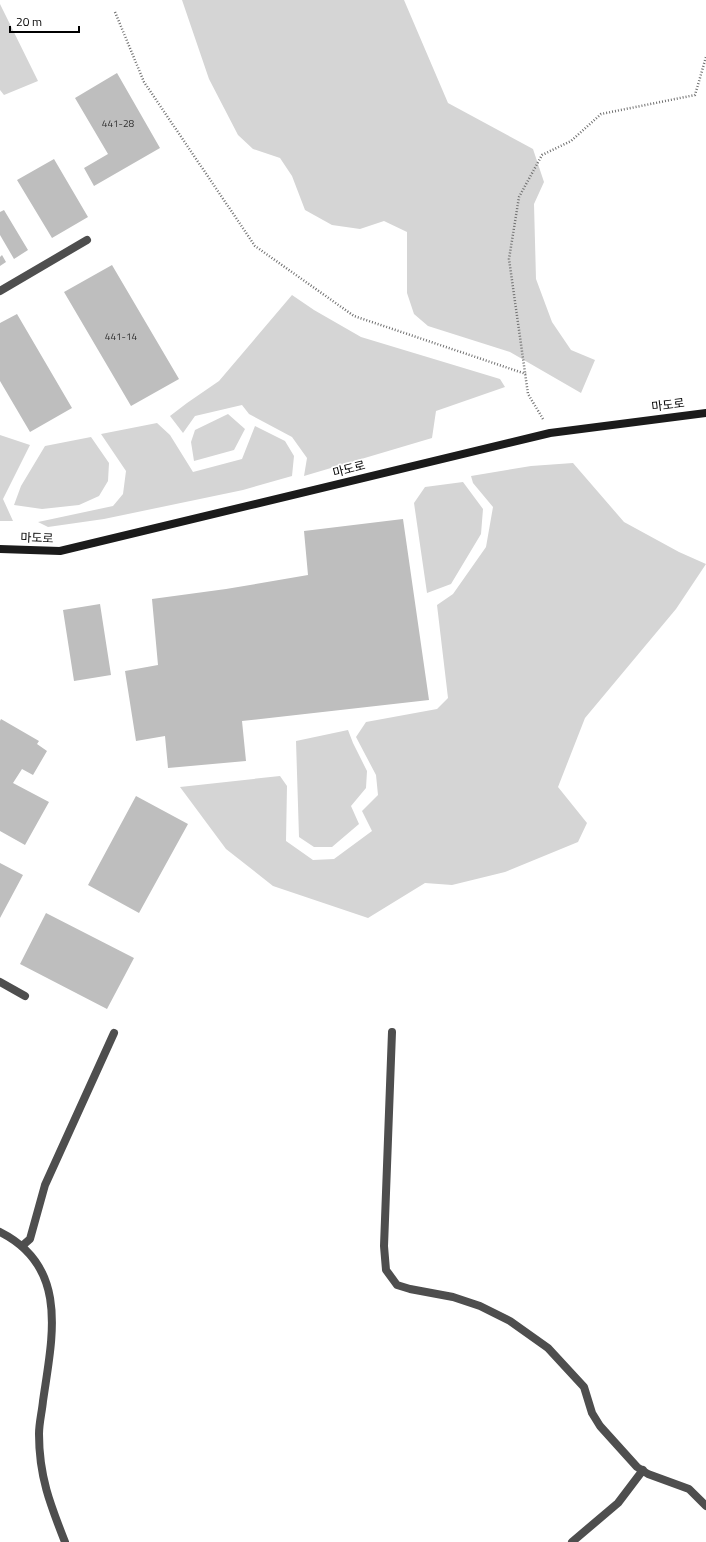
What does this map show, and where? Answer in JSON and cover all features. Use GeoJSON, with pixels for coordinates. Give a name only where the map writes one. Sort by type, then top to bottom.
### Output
{"type":"FeatureCollection","features":[{"type":"Feature","properties":{"kind":"main road","name":"마도로"},"geometry":{"type":"LineString","coordinates":[[0,549],[60,551],[550,432],[706,413]]}},
{"type":"Feature","properties":{"kind":"lane"},"geometry":{"type":"LineString","coordinates":[[0,291],[87,240]]}},
{"type":"Feature","properties":{"kind":"lane"},"geometry":{"type":"LineString","coordinates":[[0,982],[25,996]]}},
{"type":"Feature","properties":{"kind":"lane"},"geometry":{"type":"LineString","coordinates":[[392,1032],[384,1246],[386,1270],[397,1284],[415,1290],[453,1297],[480,1306],[510,1321],[548,1348],[584,1387],[592,1413],[600,1426],[637,1467],[648,1474],[689,1489],[706,1506]]}},
{"type":"Feature","properties":{"kind":"lane"},"geometry":{"type":"LineString","coordinates":[[22,1246],[30,1239],[45,1185],[114,1033]]}},
{"type":"Feature","properties":{"kind":"lane"},"geometry":{"type":"LineString","coordinates":[[0,1232],[12,1238],[32,1256],[43,1273],[51,1297],[53,1319],[39,1433],[40,1455],[41,1470],[50,1503],[65,1542]]}},
{"type":"Feature","properties":{"kind":"lane"},"geometry":{"type":"LineString","coordinates":[[572,1542],[618,1503],[643,1470]]}},
{"type":"Feature","properties":{"kind":"path"},"geometry":{"type":"LineString","coordinates":[[115,12],[144,82],[255,246],[354,316],[526,374]]}},
{"type":"Feature","properties":{"kind":"path"},"geometry":{"type":"LineString","coordinates":[[550,432],[528,394],[509,259],[519,198],[542,155],[571,141],[601,114],[695,94],[706,57]]}},
{"type":"Feature","properties":{"kind":"shaded area"},"geometry":{"type":"Polygon","coordinates":[[[182,0],[404,0],[448,103],[533,149],[544,182],[534,204],[536,279],[552,322],[571,350],[595,360],[581,393],[510,352],[428,326],[414,314],[407,293],[407,232],[384,221],[360,229],[332,225],[305,210],[292,176],[280,158],[253,149],[238,135],[209,79],[182,0]]]}},
{"type":"Feature","properties":{"kind":"shaded area"},"geometry":{"type":"Polygon","coordinates":[[[0,4],[38,81],[4,95],[0,90],[0,4]]]}},
{"type":"Feature","properties":{"kind":"shaded area"},"geometry":{"type":"Polygon","coordinates":[[[292,295],[314,310],[361,337],[500,379],[505,387],[436,411],[432,438],[304,476],[307,458],[292,437],[249,414],[242,405],[195,416],[183,433],[170,416],[219,381],[292,295]]]}},
{"type":"Feature","properties":{"kind":"shaded area"},"geometry":{"type":"Polygon","coordinates":[[[228,414],[245,429],[234,450],[194,461],[191,442],[195,430],[228,414]]]}},
{"type":"Feature","properties":{"kind":"shaded area"},"geometry":{"type":"Polygon","coordinates":[[[157,423],[170,435],[193,472],[242,459],[255,426],[285,441],[294,456],[292,476],[243,490],[104,519],[48,527],[38,522],[113,506],[123,494],[126,471],[101,434],[157,423]]]}},
{"type":"Feature","properties":{"kind":"shaded area"},"geometry":{"type":"Polygon","coordinates":[[[0,435],[30,445],[3,499],[13,521],[0,521],[0,435]]]}},
{"type":"Feature","properties":{"kind":"shaded area"},"geometry":{"type":"Polygon","coordinates":[[[91,437],[109,463],[108,481],[99,496],[79,505],[42,509],[14,505],[21,486],[45,446],[91,437]]]}},
{"type":"Feature","properties":{"kind":"shaded area"},"geometry":{"type":"Polygon","coordinates":[[[573,463],[624,522],[679,552],[706,564],[676,609],[585,718],[558,787],[587,823],[578,842],[505,872],[452,885],[425,883],[368,918],[273,886],[226,849],[180,787],[280,776],[287,786],[286,841],[313,860],[334,859],[372,831],[362,811],[378,795],[376,775],[356,737],[366,722],[437,709],[448,698],[437,605],[453,594],[486,547],[493,507],[473,483],[471,476],[531,466],[573,463]]]}},
{"type":"Feature","properties":{"kind":"shaded area"},"geometry":{"type":"Polygon","coordinates":[[[463,482],[483,509],[481,534],[451,584],[427,593],[414,503],[425,487],[463,482]]]}},
{"type":"Feature","properties":{"kind":"shaded area"},"geometry":{"type":"Polygon","coordinates":[[[348,730],[367,771],[366,788],[351,806],[359,824],[332,847],[314,847],[299,837],[296,741],[348,730]]]}},
{"type":"Feature","properties":{"kind":"building"},"geometry":{"type":"Polygon","coordinates":[[[117,73],[160,148],[94,186],[84,168],[108,154],[75,98],[117,73]]]}},
{"type":"Feature","properties":{"kind":"building"},"geometry":{"type":"Polygon","coordinates":[[[54,159],[88,217],[52,238],[17,180],[54,159]]]}},
{"type":"Feature","properties":{"kind":"building"},"geometry":{"type":"Polygon","coordinates":[[[4,210],[28,250],[14,259],[0,235],[0,212],[4,210]]]}},
{"type":"Feature","properties":{"kind":"building"},"geometry":{"type":"Polygon","coordinates":[[[2,255],[6,262],[0,266],[0,257],[2,255]]]}},
{"type":"Feature","properties":{"kind":"building"},"geometry":{"type":"Polygon","coordinates":[[[112,265],[179,379],[131,406],[64,292],[112,265]]]}},
{"type":"Feature","properties":{"kind":"building"},"geometry":{"type":"Polygon","coordinates":[[[17,314],[72,408],[30,432],[0,381],[0,323],[17,314]]]}},
{"type":"Feature","properties":{"kind":"building"},"geometry":{"type":"Polygon","coordinates":[[[403,519],[429,700],[242,721],[246,761],[168,768],[165,736],[136,741],[125,671],[158,665],[152,599],[226,589],[308,575],[304,531],[403,519]]]}},
{"type":"Feature","properties":{"kind":"building"},"geometry":{"type":"Polygon","coordinates":[[[100,604],[111,675],[74,681],[63,610],[100,604]]]}},
{"type":"Feature","properties":{"kind":"building"},"geometry":{"type":"Polygon","coordinates":[[[1,719],[39,741],[37,744],[47,751],[33,775],[22,769],[13,783],[49,802],[25,845],[0,831],[1,719]]]}},
{"type":"Feature","properties":{"kind":"building"},"geometry":{"type":"Polygon","coordinates":[[[136,796],[188,824],[139,913],[88,885],[136,796]]]}},
{"type":"Feature","properties":{"kind":"building"},"geometry":{"type":"Polygon","coordinates":[[[0,863],[23,875],[0,918],[0,863]]]}},
{"type":"Feature","properties":{"kind":"building"},"geometry":{"type":"Polygon","coordinates":[[[46,913],[134,958],[107,1009],[20,964],[46,913]]]}}]}
